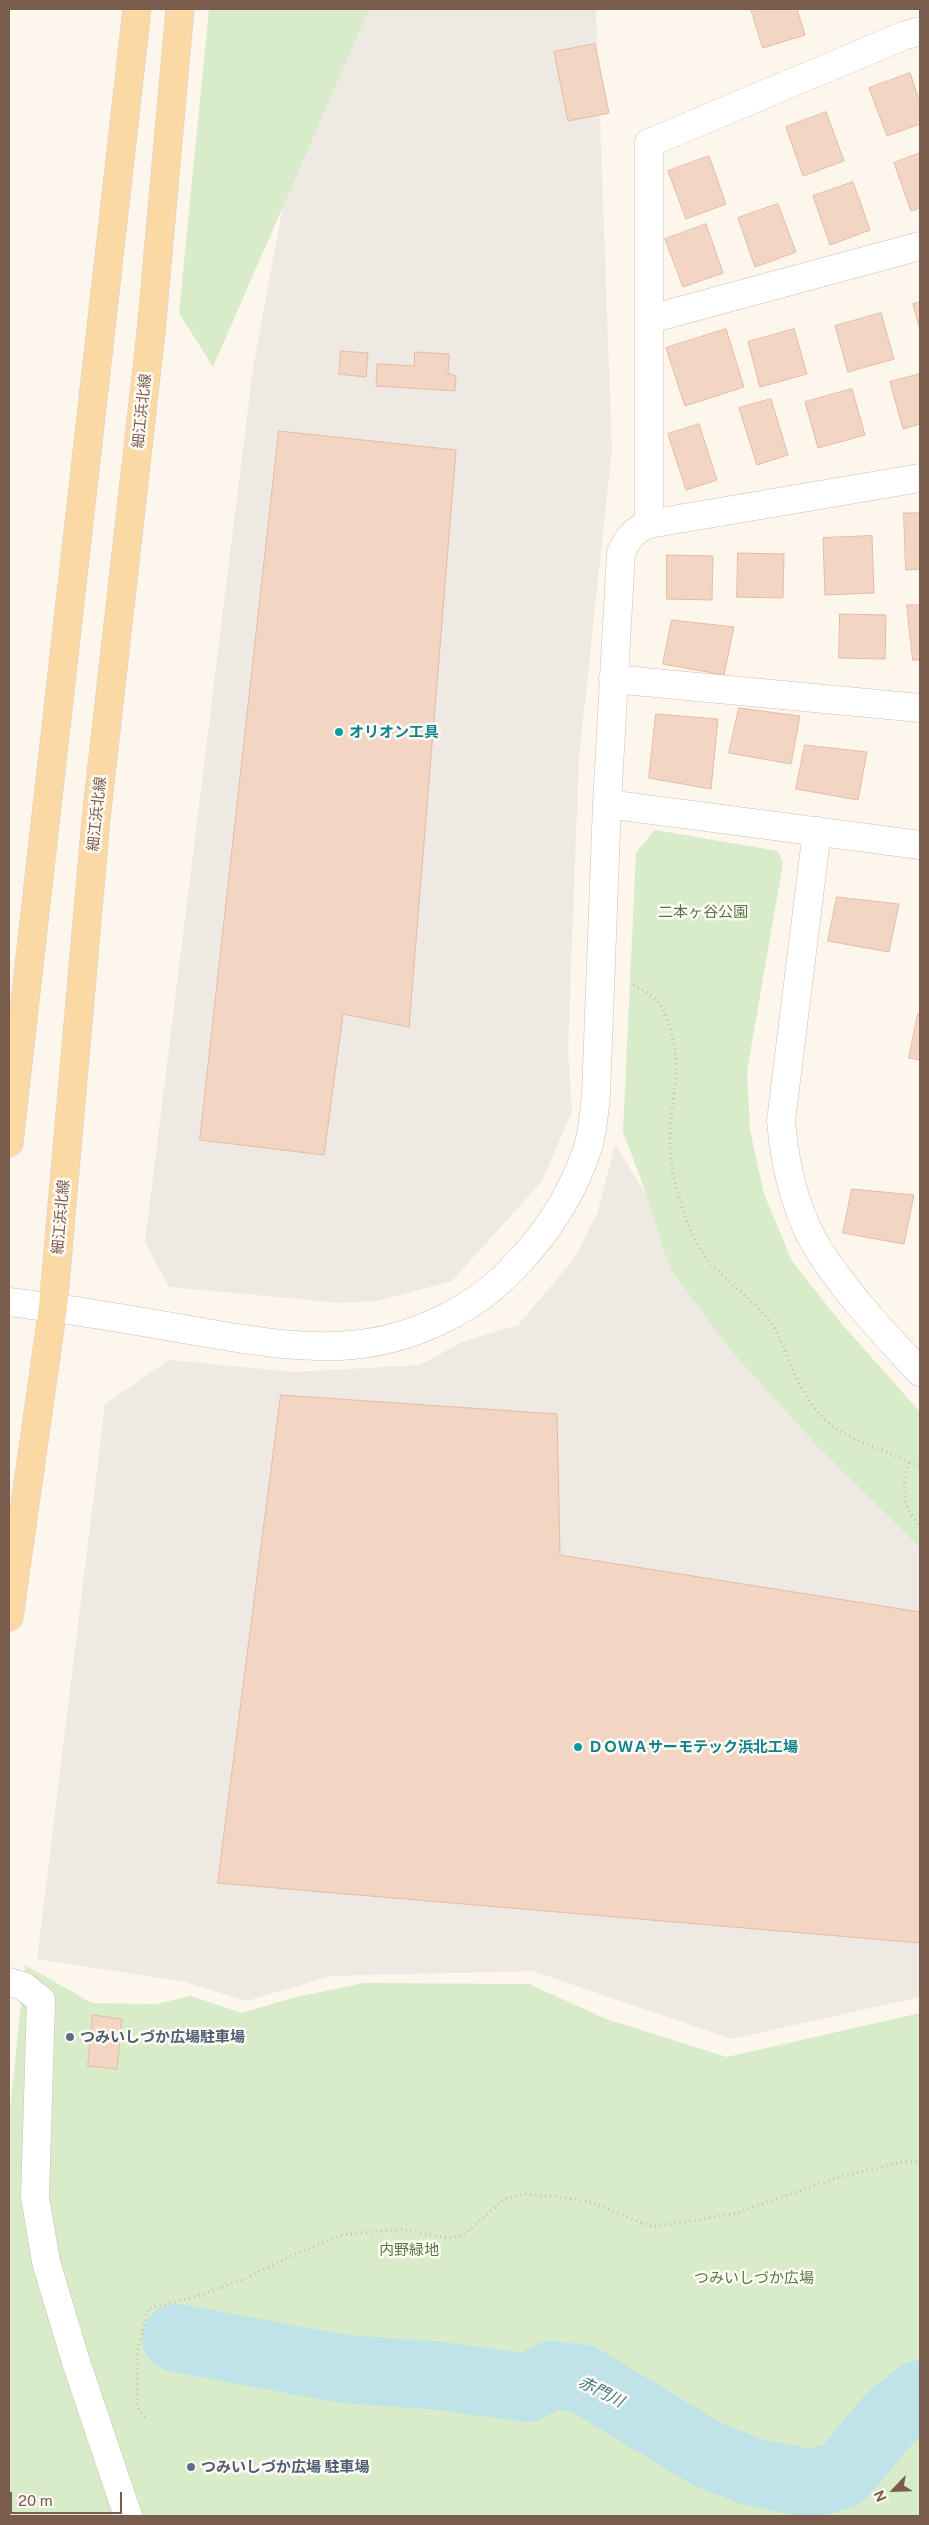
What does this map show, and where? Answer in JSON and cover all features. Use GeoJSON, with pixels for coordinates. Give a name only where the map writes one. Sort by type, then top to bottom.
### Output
{"type":"FeatureCollection","features":[{"type":"Feature","properties":{"kind":"main road"},"geometry":{"type":"LineString","coordinates":[[9,1143],[137,9]]}},
{"type":"Feature","properties":{"kind":"main road","name":"細江浜北線"},"geometry":{"type":"LineString","coordinates":[[9,1618],[53,1307],[96,819],[151,332],[180,9]]}},
{"type":"Feature","properties":{"kind":"street"},"geometry":{"type":"LineString","coordinates":[[645,526],[650,318],[649,143],[894,40],[920,31]]}},
{"type":"Feature","properties":{"kind":"street"},"geometry":{"type":"LineString","coordinates":[[650,318],[920,246]]}},
{"type":"Feature","properties":{"kind":"street"},"geometry":{"type":"LineString","coordinates":[[9,1302],[53,1307],[242,1339],[308,1345],[361,1344],[411,1332],[462,1310],[506,1277],[541,1239],[567,1199],[588,1146],[596,1095],[607,804],[621,553],[629,538],[645,526],[920,478]]}},
{"type":"Feature","properties":{"kind":"street"},"geometry":{"type":"LineString","coordinates":[[613,679],[920,708]]}},
{"type":"Feature","properties":{"kind":"street"},"geometry":{"type":"LineString","coordinates":[[607,804],[920,845]]}},
{"type":"Feature","properties":{"kind":"street"},"geometry":{"type":"LineString","coordinates":[[817,832],[781,1121],[784,1149],[796,1199],[821,1254],[852,1294],[919,1368]]}},
{"type":"Feature","properties":{"kind":"street"},"geometry":{"type":"LineString","coordinates":[[9,1982],[23,1986],[41,2000],[35,2197],[44,2253],[76,2362],[128,2516]]}},
{"type":"Feature","properties":{"kind":"path"},"geometry":{"type":"LineString","coordinates":[[631,984],[652,994],[665,1012],[676,1047],[678,1071],[670,1148],[676,1184],[686,1220],[698,1248],[713,1268],[724,1276],[770,1321],[797,1379],[819,1413],[837,1431],[920,1466]]}},
{"type":"Feature","properties":{"kind":"path"},"geometry":{"type":"LineString","coordinates":[[909,1462],[903,1489],[906,1506],[920,1526]]}},
{"type":"Feature","properties":{"kind":"path"},"geometry":{"type":"LineString","coordinates":[[145,2417],[137,2406],[137,2352],[148,2308],[188,2299],[243,2280],[297,2253],[342,2236],[402,2228],[447,2238],[462,2236],[505,2199],[524,2194],[587,2201],[653,2227],[732,2214],[836,2178],[902,2162],[920,2161]]}},
{"type":"Feature","properties":{"kind":"shaded area"},"geometry":{"type":"Polygon","coordinates":[[[319,9],[596,9],[612,449],[579,758],[568,1049],[572,1112],[542,1181],[452,1281],[377,1301],[341,1303],[169,1287],[145,1242],[253,368],[319,9]]]}},
{"type":"Feature","properties":{"kind":"shaded area"},"geometry":{"type":"Polygon","coordinates":[[[615,1145],[653,1205],[670,1269],[721,1337],[817,1446],[920,1548],[920,1997],[732,2039],[533,1971],[331,1976],[247,2001],[185,1982],[37,1959],[105,1404],[169,1360],[295,1372],[420,1365],[462,1342],[518,1325],[573,1260],[597,1214],[615,1145]]]}},
{"type":"Feature","properties":{"kind":"green space"},"geometry":{"type":"Polygon","coordinates":[[[209,9],[369,9],[213,367],[179,313],[209,9]]]}},
{"type":"Feature","properties":{"kind":"green space","name":"二本ヶ谷公園"},"geometry":{"type":"Polygon","coordinates":[[[655,830],[778,851],[783,863],[747,1071],[750,1130],[764,1194],[792,1261],[841,1323],[920,1412],[920,1548],[817,1446],[729,1348],[670,1269],[646,1193],[623,1132],[636,852],[655,830]]]}},
{"type":"Feature","properties":{"kind":"green space","name":"内野緑地"},"geometry":{"type":"Polygon","coordinates":[[[25,1965],[92,2003],[156,2004],[191,1996],[242,2013],[292,1998],[364,1983],[529,1984],[606,2019],[727,2057],[920,2013],[920,2516],[10,2516],[9,2120],[25,1965]]]}},
{"type":"Feature","properties":{"kind":"building"},"geometry":{"type":"Polygon","coordinates":[[[751,9],[797,9],[805,35],[763,48],[751,9]]]}},
{"type":"Feature","properties":{"kind":"building"},"geometry":{"type":"Polygon","coordinates":[[[595,44],[609,113],[568,121],[554,52],[595,44]]]}},
{"type":"Feature","properties":{"kind":"building"},"geometry":{"type":"Polygon","coordinates":[[[910,73],[920,102],[920,124],[887,136],[869,88],[910,73]]]}},
{"type":"Feature","properties":{"kind":"building"},"geometry":{"type":"Polygon","coordinates":[[[826,112],[844,161],[803,176],[786,127],[826,112]]]}},
{"type":"Feature","properties":{"kind":"building"},"geometry":{"type":"Polygon","coordinates":[[[920,153],[920,208],[911,211],[894,163],[920,153]]]}},
{"type":"Feature","properties":{"kind":"building"},"geometry":{"type":"Polygon","coordinates":[[[709,156],[726,204],[686,219],[668,171],[709,156]]]}},
{"type":"Feature","properties":{"kind":"building"},"geometry":{"type":"Polygon","coordinates":[[[853,182],[870,230],[830,245],[813,196],[853,182]]]}},
{"type":"Feature","properties":{"kind":"building"},"geometry":{"type":"Polygon","coordinates":[[[778,204],[796,252],[755,267],[738,218],[778,204]]]}},
{"type":"Feature","properties":{"kind":"building"},"geometry":{"type":"Polygon","coordinates":[[[706,224],[723,273],[683,287],[665,239],[706,224]]]}},
{"type":"Feature","properties":{"kind":"building"},"geometry":{"type":"Polygon","coordinates":[[[920,302],[920,330],[913,304],[920,302]]]}},
{"type":"Feature","properties":{"kind":"building"},"geometry":{"type":"Polygon","coordinates":[[[881,313],[894,359],[848,372],[835,326],[881,313]]]}},
{"type":"Feature","properties":{"kind":"building"},"geometry":{"type":"Polygon","coordinates":[[[726,329],[744,387],[685,406],[666,348],[726,329]]]}},
{"type":"Feature","properties":{"kind":"building"},"geometry":{"type":"Polygon","coordinates":[[[794,329],[807,374],[760,387],[748,342],[794,329]]]}},
{"type":"Feature","properties":{"kind":"building"},"geometry":{"type":"Polygon","coordinates":[[[341,351],[368,353],[366,377],[339,374],[341,351]]]}},
{"type":"Feature","properties":{"kind":"building"},"geometry":{"type":"Polygon","coordinates":[[[415,352],[449,354],[448,373],[456,376],[455,391],[376,386],[377,364],[414,366],[415,352]]]}},
{"type":"Feature","properties":{"kind":"building"},"geometry":{"type":"Polygon","coordinates":[[[920,374],[920,424],[903,429],[890,382],[920,374]]]}},
{"type":"Feature","properties":{"kind":"building"},"geometry":{"type":"Polygon","coordinates":[[[852,389],[865,435],[818,448],[805,402],[852,389]]]}},
{"type":"Feature","properties":{"kind":"building"},"geometry":{"type":"Polygon","coordinates":[[[771,399],[788,455],[757,465],[739,408],[771,399]]]}},
{"type":"Feature","properties":{"kind":"building"},"geometry":{"type":"Polygon","coordinates":[[[699,424],[717,480],[686,490],[668,434],[699,424]]]}},
{"type":"Feature","properties":{"kind":"building","name":"オリオン工具"},"geometry":{"type":"Polygon","coordinates":[[[279,431],[456,450],[409,1027],[343,1014],[324,1155],[200,1140],[279,431]]]}},
{"type":"Feature","properties":{"kind":"building"},"geometry":{"type":"Polygon","coordinates":[[[904,513],[920,513],[920,569],[906,570],[904,513]]]}},
{"type":"Feature","properties":{"kind":"building"},"geometry":{"type":"Polygon","coordinates":[[[872,536],[874,593],[825,595],[823,538],[872,536]]]}},
{"type":"Feature","properties":{"kind":"building"},"geometry":{"type":"Polygon","coordinates":[[[738,553],[784,554],[783,598],[737,597],[738,553]]]}},
{"type":"Feature","properties":{"kind":"building"},"geometry":{"type":"Polygon","coordinates":[[[667,555],[713,556],[712,600],[667,599],[667,555]]]}},
{"type":"Feature","properties":{"kind":"building"},"geometry":{"type":"Polygon","coordinates":[[[907,605],[920,605],[920,660],[913,660],[907,605]]]}},
{"type":"Feature","properties":{"kind":"building"},"geometry":{"type":"Polygon","coordinates":[[[840,614],[886,615],[885,659],[839,658],[840,614]]]}},
{"type":"Feature","properties":{"kind":"building"},"geometry":{"type":"Polygon","coordinates":[[[672,620],[734,627],[724,675],[663,664],[672,620]]]}},
{"type":"Feature","properties":{"kind":"building"},"geometry":{"type":"Polygon","coordinates":[[[739,708],[800,716],[791,764],[729,753],[739,708]]]}},
{"type":"Feature","properties":{"kind":"building"},"geometry":{"type":"Polygon","coordinates":[[[656,714],[718,719],[711,789],[649,778],[656,714]]]}},
{"type":"Feature","properties":{"kind":"building"},"geometry":{"type":"Polygon","coordinates":[[[805,745],[867,752],[858,800],[796,789],[805,745]]]}},
{"type":"Feature","properties":{"kind":"building"},"geometry":{"type":"Polygon","coordinates":[[[837,897],[899,904],[889,952],[828,941],[837,897]]]}},
{"type":"Feature","properties":{"kind":"building"},"geometry":{"type":"Polygon","coordinates":[[[918,1014],[920,1014],[920,1060],[909,1058],[918,1014]]]}},
{"type":"Feature","properties":{"kind":"building"},"geometry":{"type":"Polygon","coordinates":[[[852,1189],[914,1195],[904,1244],[843,1233],[852,1189]]]}},
{"type":"Feature","properties":{"kind":"building","name":"ＤＯＷＡサーモテック浜北工場"},"geometry":{"type":"Polygon","coordinates":[[[281,1395],[557,1414],[560,1555],[920,1612],[920,1943],[218,1883],[281,1395]]]}},
{"type":"Feature","properties":{"kind":"building"},"geometry":{"type":"Polygon","coordinates":[[[93,2015],[122,2019],[117,2069],[88,2066],[93,2015]]]}},
{"type":"Feature","properties":{"kind":"waterway","name":"赤門川"},"geometry":{"type":"LineString","coordinates":[[176,2338],[344,2369],[441,2376],[527,2388],[552,2375],[583,2379],[707,2454],[753,2472],[813,2484],[843,2474],[889,2419],[920,2394]]}},
{"type":"Feature","properties":{"kind":"place","name":"オリオン工具"},"geometry":{"type":"Point","coordinates":[339,732]}},
{"type":"Feature","properties":{"kind":"place","name":"ＤＯＷＡサーモテック浜北工場"},"geometry":{"type":"Point","coordinates":[578,1747]}},
{"type":"Feature","properties":{"kind":"place","name":"つみいしづか広場駐車場"},"geometry":{"type":"Point","coordinates":[70,2037]}},
{"type":"Feature","properties":{"kind":"place","name":"つみいしづか広場 駐車場"},"geometry":{"type":"Point","coordinates":[191,2467]}},
{"type":"Feature","properties":{"kind":"park label","name":"つみいしづか広場"},"geometry":{"type":"Point","coordinates":[754,2278]}}]}
